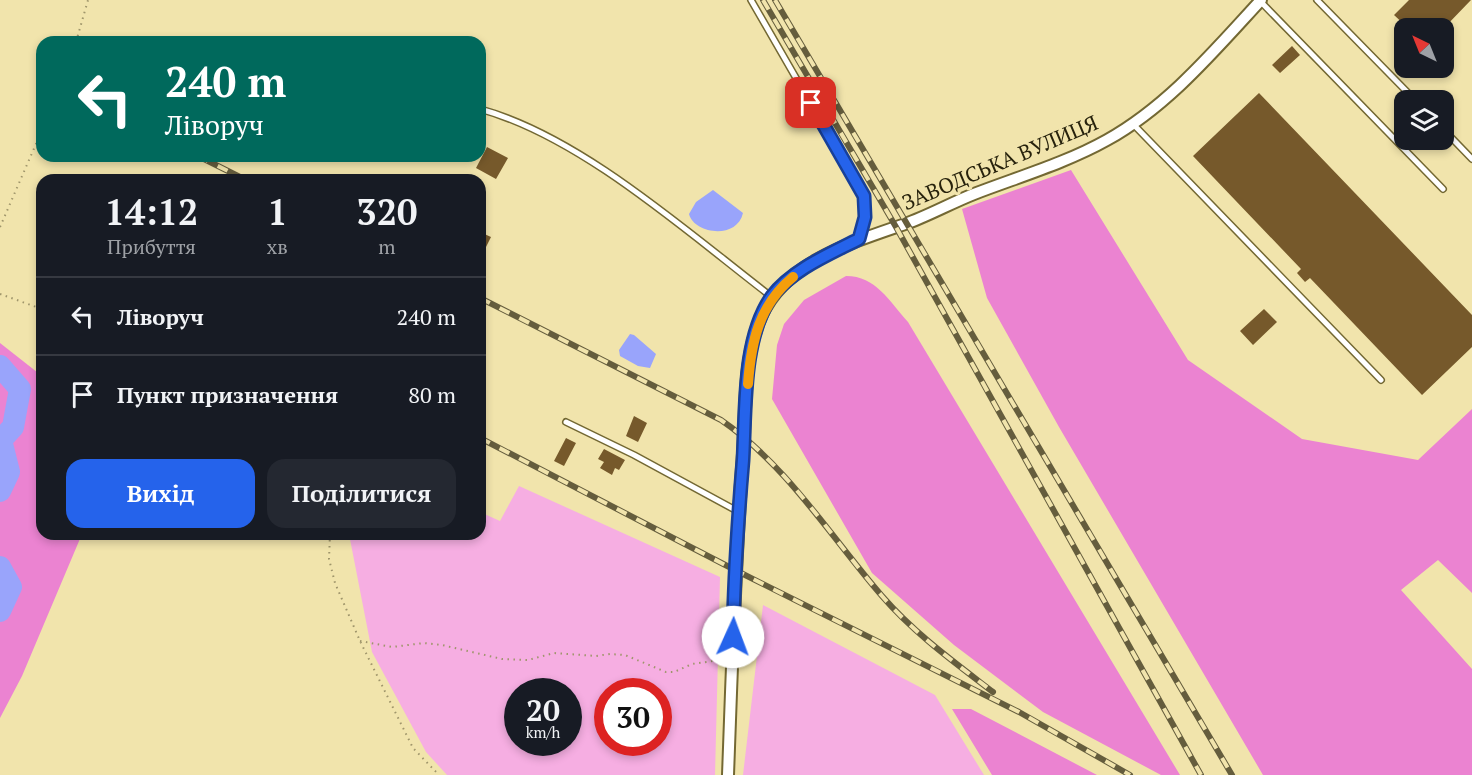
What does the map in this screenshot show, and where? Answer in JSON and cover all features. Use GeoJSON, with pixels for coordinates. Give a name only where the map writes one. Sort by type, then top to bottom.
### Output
{"type":"FeatureCollection","features":[{"type":"Feature","properties":{"kind":"street","name":"ЗАВОДСЬКА ВУЛИЦЯ"},"geometry":{"type":"LineString","coordinates":[[728,775],[739,512],[750,357],[761,318],[772,297],[798,273],[859,239],[906,224],[950,204],[1073,156],[1133,124],[1170,94],[1260,1]]}},
{"type":"Feature","properties":{"kind":"lane"},"geometry":{"type":"LineString","coordinates":[[751,0],[864,196],[865,217],[859,239]]}},
{"type":"Feature","properties":{"kind":"lane"},"geometry":{"type":"LineString","coordinates":[[1317,0],[1405,90]]}},
{"type":"Feature","properties":{"kind":"lane"},"geometry":{"type":"LineString","coordinates":[[1260,1],[1443,189]]}},
{"type":"Feature","properties":{"kind":"lane"},"geometry":{"type":"LineString","coordinates":[[486,111],[509,117],[537,130],[601,170],[673,220],[772,297]]}},
{"type":"Feature","properties":{"kind":"lane"},"geometry":{"type":"LineString","coordinates":[[1133,124],[1381,380]]}},
{"type":"Feature","properties":{"kind":"lane"},"geometry":{"type":"LineString","coordinates":[[1454,140],[1472,159]]}},
{"type":"Feature","properties":{"kind":"lane"},"geometry":{"type":"LineString","coordinates":[[566,422],[634,454],[739,512]]}},
{"type":"Feature","properties":{"kind":"path"},"geometry":{"type":"LineString","coordinates":[[78,36],[88,0]]}},
{"type":"Feature","properties":{"kind":"path"},"geometry":{"type":"LineString","coordinates":[[0,227],[36,144]]}},
{"type":"Feature","properties":{"kind":"path"},"geometry":{"type":"LineString","coordinates":[[0,294],[36,307]]}},
{"type":"Feature","properties":{"kind":"path"},"geometry":{"type":"LineString","coordinates":[[330,540],[329,559],[335,583],[360,641],[413,748],[439,775]]}},
{"type":"Feature","properties":{"kind":"path"},"geometry":{"type":"LineString","coordinates":[[360,641],[392,647],[424,643],[442,645],[502,659],[528,660],[554,653],[596,656],[625,655],[666,672],[674,672],[692,664],[732,660]]}},
{"type":"Feature","properties":{"kind":"shaded area"},"geometry":{"type":"Polygon","coordinates":[[[1071,170],[1188,360],[1302,439],[1418,460],[1472,409],[1472,593],[1438,560],[1401,590],[1472,669],[1472,775],[1263,775],[1059,427],[987,298],[962,209],[1071,170]]]}},
{"type":"Feature","properties":{"kind":"shaded area"},"geometry":{"type":"Polygon","coordinates":[[[846,276],[866,280],[874,285],[908,322],[1180,775],[1161,775],[1043,712],[954,645],[872,573],[772,399],[777,345],[784,324],[804,300],[846,276]]]}},
{"type":"Feature","properties":{"kind":"shaded area"},"geometry":{"type":"Polygon","coordinates":[[[0,343],[36,371],[36,540],[79,540],[22,676],[0,718],[0,343]]]}},
{"type":"Feature","properties":{"kind":"shaded area"},"geometry":{"type":"Polygon","coordinates":[[[519,486],[720,577],[715,775],[447,775],[426,752],[372,652],[350,540],[486,540],[486,515],[500,521],[519,486]]]}},
{"type":"Feature","properties":{"kind":"shaded area"},"geometry":{"type":"Polygon","coordinates":[[[763,605],[935,695],[984,775],[743,775],[763,605]]]}},
{"type":"Feature","properties":{"kind":"shaded area"},"geometry":{"type":"Polygon","coordinates":[[[952,709],[971,709],[1097,775],[992,775],[952,709]]]}},
{"type":"Feature","properties":{"kind":"water"},"geometry":{"type":"Polygon","coordinates":[[[713,190],[743,213],[739,222],[733,227],[725,230],[707,230],[693,221],[689,214],[696,202],[713,190]]]}},
{"type":"Feature","properties":{"kind":"water"},"geometry":{"type":"Polygon","coordinates":[[[630,334],[656,354],[650,368],[638,366],[620,356],[619,350],[630,334]]]}},
{"type":"Feature","properties":{"kind":"building"},"geometry":{"type":"Polygon","coordinates":[[[1409,0],[1471,0],[1454,18],[1397,18],[1394,15],[1409,0]]]}},
{"type":"Feature","properties":{"kind":"building"},"geometry":{"type":"Polygon","coordinates":[[[1292,46],[1300,55],[1280,73],[1272,65],[1292,46]]]}},
{"type":"Feature","properties":{"kind":"building"},"geometry":{"type":"Polygon","coordinates":[[[1259,93],[1472,315],[1472,347],[1422,395],[1310,278],[1305,282],[1297,273],[1301,269],[1193,156],[1259,93]]]}},
{"type":"Feature","properties":{"kind":"building"},"geometry":{"type":"Polygon","coordinates":[[[487,147],[508,158],[496,179],[476,168],[479,162],[486,162],[487,147]]]}},
{"type":"Feature","properties":{"kind":"building"},"geometry":{"type":"Polygon","coordinates":[[[486,235],[491,237],[486,247],[486,235]]]}},
{"type":"Feature","properties":{"kind":"building"},"geometry":{"type":"Polygon","coordinates":[[[1264,309],[1277,322],[1253,345],[1240,331],[1264,309]]]}},
{"type":"Feature","properties":{"kind":"building"},"geometry":{"type":"Polygon","coordinates":[[[634,416],[647,423],[638,442],[626,436],[634,416]]]}},
{"type":"Feature","properties":{"kind":"building"},"geometry":{"type":"Polygon","coordinates":[[[566,438],[576,443],[564,466],[554,461],[566,438]]]}},
{"type":"Feature","properties":{"kind":"building"},"geometry":{"type":"Polygon","coordinates":[[[604,449],[625,460],[619,470],[615,468],[612,475],[600,468],[604,462],[598,459],[604,449]]]}},
{"type":"Feature","properties":{"kind":"waterway"},"geometry":{"type":"LineString","coordinates":[[0,366],[20,389],[13,427],[1,440],[9,472],[0,491]]}},
{"type":"Feature","properties":{"kind":"waterway"},"geometry":{"type":"LineString","coordinates":[[0,567],[11,587],[0,611]]}},
{"type":"Feature","properties":{"kind":"railway"},"geometry":{"type":"LineString","coordinates":[[763,0],[896,227],[1201,775]]}},
{"type":"Feature","properties":{"kind":"railway"},"geometry":{"type":"LineString","coordinates":[[775,0],[1232,775]]}},
{"type":"Feature","properties":{"kind":"railway"},"geometry":{"type":"LineString","coordinates":[[210,162],[234,174]]}},
{"type":"Feature","properties":{"kind":"railway"},"geometry":{"type":"LineString","coordinates":[[486,301],[721,420],[745,438],[767,458],[807,502],[894,610],[935,647],[993,692]]}},
{"type":"Feature","properties":{"kind":"railway"},"geometry":{"type":"LineString","coordinates":[[486,441],[735,570],[1019,712],[1130,775]]}},
{"type":"Feature","properties":{"kind":"slow traffic"},"geometry":{"type":"LineString","coordinates":[[748,384],[750,357],[761,318],[772,297],[793,277]]}},
{"type":"Feature","properties":{"kind":"route"},"geometry":{"type":"LineString","coordinates":[[733,637],[744,435],[750,357],[755,334],[772,297],[781,287],[820,259],[859,239],[865,217],[864,196],[811,103]]}}]}
